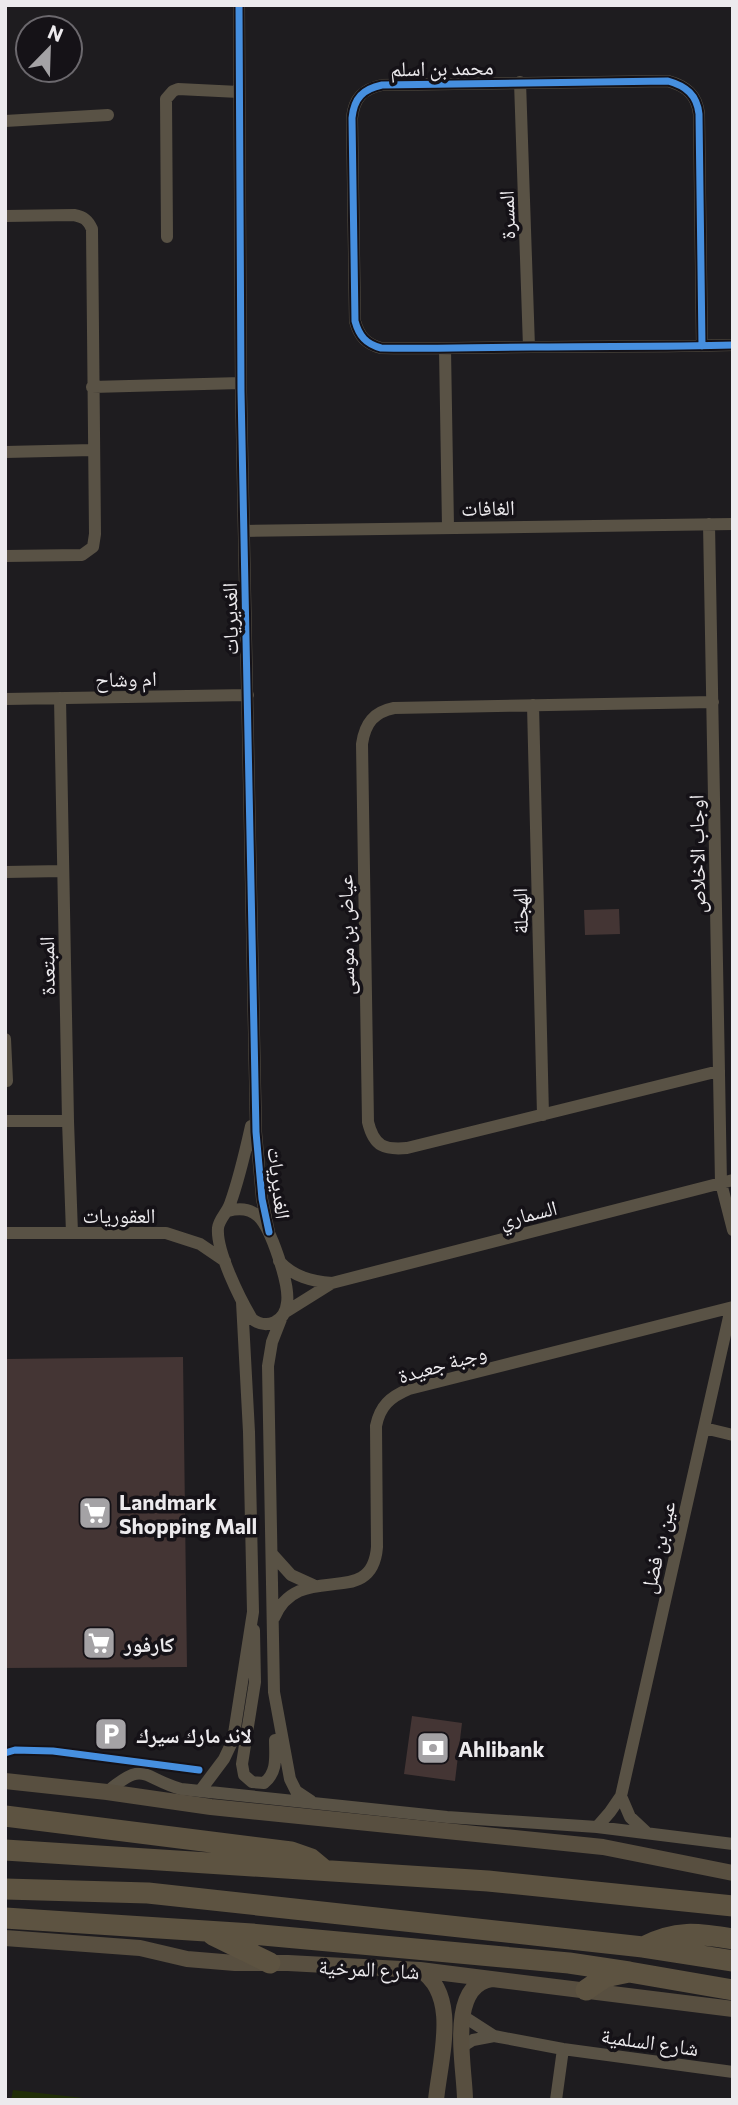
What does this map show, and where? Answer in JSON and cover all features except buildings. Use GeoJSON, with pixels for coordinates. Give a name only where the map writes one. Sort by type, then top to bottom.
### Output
{"type":"FeatureCollection","features":[{"type":"Feature","properties":{"kind":"highway"},"geometry":{"type":"LineString","coordinates":[[5,1816],[291,1852],[312,1859],[325,1870]]}},
{"type":"Feature","properties":{"kind":"highway"},"geometry":{"type":"LineString","coordinates":[[5,1850],[550,1886],[733,1906]]}},
{"type":"Feature","properties":{"kind":"highway"},"geometry":{"type":"LineString","coordinates":[[5,1889],[148,1893],[643,1947],[733,1961]]}},
{"type":"Feature","properties":{"kind":"highway"},"geometry":{"type":"LineString","coordinates":[[5,1918],[201,1930],[555,1961],[733,1990]]}},
{"type":"Feature","properties":{"kind":"highway"},"geometry":{"type":"LineString","coordinates":[[201,1930],[270,1963]]}},
{"type":"Feature","properties":{"kind":"highway"},"geometry":{"type":"LineString","coordinates":[[643,1947],[671,1935],[687,1933],[733,1939]]}},
{"type":"Feature","properties":{"kind":"highway"},"geometry":{"type":"LineString","coordinates":[[586,1990],[605,1976],[629,1972]]}},
{"type":"Feature","properties":{"kind":"street","name":"الغديريات"},"geometry":{"type":"LineString","coordinates":[[239,5],[241,387],[258,1165],[269,1232],[287,1291],[282,1316]]}},
{"type":"Feature","properties":{"kind":"street","name":"المسرة"},"geometry":{"type":"LineString","coordinates":[[520,82],[529,347]]}},
{"type":"Feature","properties":{"kind":"street","name":"محمد بن اسلم"},"geometry":{"type":"LineString","coordinates":[[702,346],[699,114],[698,104],[693,96],[678,83],[382,85],[370,88],[360,95],[353,106],[354,285],[355,321],[363,339],[381,348],[445,349],[529,347],[702,346],[733,345]]}},
{"type":"Feature","properties":{"kind":"street"},"geometry":{"type":"LineString","coordinates":[[167,237],[166,99],[178,89],[239,92]]}},
{"type":"Feature","properties":{"kind":"street"},"geometry":{"type":"LineString","coordinates":[[5,121],[108,115]]}},
{"type":"Feature","properties":{"kind":"street"},"geometry":{"type":"LineString","coordinates":[[5,215],[74,215],[88,222],[92,237],[95,534],[93,547],[82,555],[5,556]]}},
{"type":"Feature","properties":{"kind":"street"},"geometry":{"type":"LineString","coordinates":[[445,349],[448,527]]}},
{"type":"Feature","properties":{"kind":"street"},"geometry":{"type":"LineString","coordinates":[[92,391],[241,387]]}},
{"type":"Feature","properties":{"kind":"street"},"geometry":{"type":"LineString","coordinates":[[5,452],[93,450]]}},
{"type":"Feature","properties":{"kind":"street","name":"اوجاب الاخلاص"},"geometry":{"type":"LineString","coordinates":[[709,524],[719,1071],[733,1230]]}},
{"type":"Feature","properties":{"kind":"street","name":"الغافات"},"geometry":{"type":"LineString","coordinates":[[244,531],[733,524]]}},
{"type":"Feature","properties":{"kind":"street","name":"ام وشاح"},"geometry":{"type":"LineString","coordinates":[[5,699],[248,695]]}},
{"type":"Feature","properties":{"kind":"street","name":"المبتعدة"},"geometry":{"type":"LineString","coordinates":[[60,698],[72,1233]]}},
{"type":"Feature","properties":{"kind":"street","name":"عياض بن موسى"},"geometry":{"type":"LineString","coordinates":[[713,702],[394,708],[380,711],[371,718],[364,732],[363,864],[368,1122],[371,1134],[379,1144],[390,1149],[407,1148],[719,1071]]}},
{"type":"Feature","properties":{"kind":"street","name":"الهجلة"},"geometry":{"type":"LineString","coordinates":[[533,705],[543,1115]]}},
{"type":"Feature","properties":{"kind":"street"},"geometry":{"type":"LineString","coordinates":[[5,872],[63,871]]}},
{"type":"Feature","properties":{"kind":"street"},"geometry":{"type":"LineString","coordinates":[[5,1039],[7,1081]]}},
{"type":"Feature","properties":{"kind":"street","name":"الغديريات"},"geometry":{"type":"LineString","coordinates":[[242,1302],[225,1261],[218,1228],[228,1212],[242,1167],[256,1098]]}},
{"type":"Feature","properties":{"kind":"street"},"geometry":{"type":"LineString","coordinates":[[5,1121],[68,1121]]}},
{"type":"Feature","properties":{"kind":"street","name":"السماري"},"geometry":{"type":"LineString","coordinates":[[278,1260],[294,1274],[317,1282],[332,1283],[727,1182]]}},
{"type":"Feature","properties":{"kind":"street"},"geometry":{"type":"LineString","coordinates":[[228,1212],[236,1209],[252,1212],[260,1218],[269,1232]]}},
{"type":"Feature","properties":{"kind":"street","name":"العقوريات"},"geometry":{"type":"LineString","coordinates":[[5,1233],[166,1233],[200,1244],[225,1261]]}},
{"type":"Feature","properties":{"kind":"street","name":"السماري"},"geometry":{"type":"LineString","coordinates":[[282,1316],[332,1283]]}},
{"type":"Feature","properties":{"kind":"street"},"geometry":{"type":"LineString","coordinates":[[242,1302],[252,1319],[258,1323],[266,1325],[282,1316]]}},
{"type":"Feature","properties":{"kind":"street"},"geometry":{"type":"LineString","coordinates":[[242,1302],[249,1432],[255,1682],[242,1764],[244,1775],[252,1782],[264,1783],[271,1777],[275,1764],[268,1366],[272,1342],[282,1316]]}},
{"type":"Feature","properties":{"kind":"street","name":"عين بن فضل"},"geometry":{"type":"LineString","coordinates":[[597,1827],[621,1796],[732,1307]]}},
{"type":"Feature","properties":{"kind":"street","name":"وجبة جعيدة"},"geometry":{"type":"LineString","coordinates":[[274,1618],[282,1604],[293,1593],[317,1586],[356,1581],[364,1578],[374,1565],[377,1547],[376,1426],[383,1406],[390,1399],[409,1389],[732,1307]]}},
{"type":"Feature","properties":{"kind":"street"},"geometry":{"type":"LineString","coordinates":[[704,1428],[733,1435]]}},
{"type":"Feature","properties":{"kind":"street"},"geometry":{"type":"LineString","coordinates":[[273,1554],[291,1576],[317,1586]]}},
{"type":"Feature","properties":{"kind":"street"},"geometry":{"type":"LineString","coordinates":[[200,1791],[224,1759],[233,1740],[253,1612]]}},
{"type":"Feature","properties":{"kind":"street"},"geometry":{"type":"LineString","coordinates":[[274,1692],[290,1779],[296,1791],[314,1803]]}},
{"type":"Feature","properties":{"kind":"street"},"geometry":{"type":"LineString","coordinates":[[107,1791],[122,1778],[141,1772],[150,1774],[169,1786],[200,1791],[486,1820],[597,1827],[733,1844]]}},
{"type":"Feature","properties":{"kind":"street"},"geometry":{"type":"LineString","coordinates":[[5,1781],[107,1791],[211,1807],[603,1847],[733,1874]]}},
{"type":"Feature","properties":{"kind":"street"},"geometry":{"type":"LineString","coordinates":[[621,1796],[630,1817],[648,1833]]}},
{"type":"Feature","properties":{"kind":"street","name":"شارع المرخية"},"geometry":{"type":"LineString","coordinates":[[5,1938],[140,1948],[187,1959],[211,1961],[420,1970],[733,2009]]}},
{"type":"Feature","properties":{"kind":"street"},"geometry":{"type":"LineString","coordinates":[[420,1970],[432,1979],[444,2001],[445,2020],[436,2100]]}},
{"type":"Feature","properties":{"kind":"street"},"geometry":{"type":"LineString","coordinates":[[465,2100],[460,2048],[463,2016],[474,1986],[487,1979],[495,1979]]}},
{"type":"Feature","properties":{"kind":"street","name":"شارع السلمية"},"geometry":{"type":"LineString","coordinates":[[463,2016],[494,2036]]}},
{"type":"Feature","properties":{"kind":"street","name":"شارع السلمية"},"geometry":{"type":"LineString","coordinates":[[460,2048],[473,2040],[494,2036],[563,2049],[733,2072]]}},
{"type":"Feature","properties":{"kind":"street"},"geometry":{"type":"LineString","coordinates":[[556,2100],[563,2049]]}},
{"type":"Feature","properties":{"kind":"green space"},"geometry":{"type":"Polygon","coordinates":[[[13,2090],[92,2099],[92,2100],[11,2100],[13,2090]]]}},
{"type":"Feature","properties":{"kind":"cycle path"},"geometry":{"type":"LineString","coordinates":[[239,5],[241,391],[256,1132],[262,1199],[269,1232]]}},
{"type":"Feature","properties":{"kind":"cycle path"},"geometry":{"type":"LineString","coordinates":[[702,346],[699,114],[696,102],[685,89],[668,81],[382,85],[370,89],[357,100],[352,118],[355,321],[367,342],[381,348],[708,346],[733,345]]}},
{"type":"Feature","properties":{"kind":"cycle path"},"geometry":{"type":"LineString","coordinates":[[5,1753],[15,1750],[53,1751],[199,1770]]}},
{"type":"Feature","properties":{"kind":"place","name":"Landmark Shopping Mall"},"geometry":{"type":"Point","coordinates":[95,1513]}},
{"type":"Feature","properties":{"kind":"place","name":"كارفور"},"geometry":{"type":"Point","coordinates":[99,1643]}},
{"type":"Feature","properties":{"kind":"place","name":"لاند مارك سيرك"},"geometry":{"type":"Point","coordinates":[111,1734]}},
{"type":"Feature","properties":{"kind":"place","name":"Ahlibank"},"geometry":{"type":"Point","coordinates":[433,1748]}}]}
